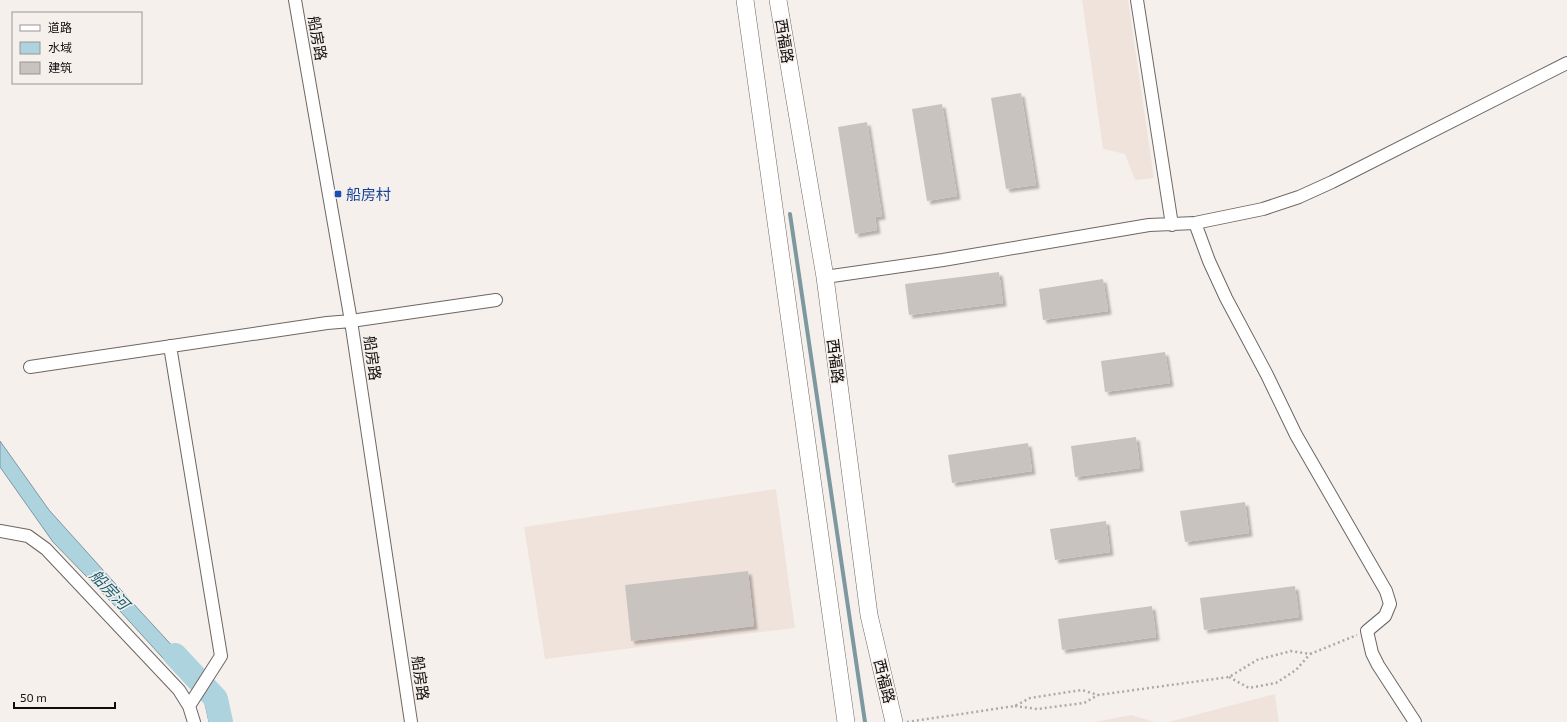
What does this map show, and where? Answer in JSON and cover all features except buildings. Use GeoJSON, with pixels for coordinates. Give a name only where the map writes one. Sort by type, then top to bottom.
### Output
{"type":"FeatureCollection","features":[{"type":"Feature","properties":{"kind":"main road"},"geometry":{"type":"LineString","coordinates":[[745,0],[846,722]]}},
{"type":"Feature","properties":{"kind":"main road","name":"西福路"},"geometry":{"type":"LineString","coordinates":[[778,0],[825,277],[869,615],[894,722]]}},
{"type":"Feature","properties":{"kind":"street","name":"船房路"},"geometry":{"type":"LineString","coordinates":[[295,0],[351,321],[411,722]]}},
{"type":"Feature","properties":{"kind":"street"},"geometry":{"type":"LineString","coordinates":[[1137,0],[1172,225]]}},
{"type":"Feature","properties":{"kind":"street"},"geometry":{"type":"LineString","coordinates":[[825,277],[942,260],[1149,225],[1195,223],[1263,209],[1299,197],[1332,182],[1567,63]]}},
{"type":"Feature","properties":{"kind":"street"},"geometry":{"type":"LineString","coordinates":[[1195,223],[1209,261],[1226,298],[1296,435],[1386,590],[1390,604],[1385,616],[1367,631],[1372,653],[1378,666],[1415,722]]}},
{"type":"Feature","properties":{"kind":"street"},"geometry":{"type":"LineString","coordinates":[[30,367],[326,323],[351,321],[496,300]]}},
{"type":"Feature","properties":{"kind":"street"},"geometry":{"type":"LineString","coordinates":[[170,346],[222,656],[189,706]]}},
{"type":"Feature","properties":{"kind":"street"},"geometry":{"type":"LineString","coordinates":[[0,531],[28,536],[46,549],[179,690],[189,706],[194,722]]}},
{"type":"Feature","properties":{"kind":"path"},"geometry":{"type":"LineString","coordinates":[[1230,677],[1249,688],[1276,683],[1296,670],[1310,654],[1367,631]]}},
{"type":"Feature","properties":{"kind":"path"},"geometry":{"type":"LineString","coordinates":[[905,722],[1015,706],[1037,709],[1084,703],[1098,695],[1230,677],[1257,660],[1291,651],[1310,654]]}},
{"type":"Feature","properties":{"kind":"path"},"geometry":{"type":"LineString","coordinates":[[1015,706],[1030,698],[1082,690],[1098,695]]}},
{"type":"Feature","properties":{"kind":"shaded area"},"geometry":{"type":"Polygon","coordinates":[[[1082,0],[1128,0],[1154,178],[1135,180],[1125,154],[1103,149],[1082,0]]]}},
{"type":"Feature","properties":{"kind":"shaded area"},"geometry":{"type":"Polygon","coordinates":[[[776,489],[795,628],[545,659],[524,527],[776,489]]]}},
{"type":"Feature","properties":{"kind":"shaded area"},"geometry":{"type":"Polygon","coordinates":[[[1275,694],[1279,722],[1168,722],[1275,694]]]}},
{"type":"Feature","properties":{"kind":"shaded area"},"geometry":{"type":"Polygon","coordinates":[[[1131,715],[1155,722],[1095,722],[1131,715]]]}},
{"type":"Feature","properties":{"kind":"water"},"geometry":{"type":"Polygon","coordinates":[[[0,441],[49,510],[200,676],[192,690],[120,611],[53,542],[0,467],[0,441]]]}},
{"type":"Feature","properties":{"kind":"water"},"geometry":{"type":"Polygon","coordinates":[[[215,688],[222,700],[226,722],[209,722],[205,704],[215,688]]]}},
{"type":"Feature","properties":{"kind":"waterway"},"geometry":{"type":"LineString","coordinates":[[790,214],[865,722]]}},
{"type":"Feature","properties":{"kind":"waterway","name":"船房河"},"geometry":{"type":"LineString","coordinates":[[175,655],[216,699],[221,722]]}},
{"type":"Feature","properties":{"kind":"place","name":"船房村"},"geometry":{"type":"Point","coordinates":[338,194]}}]}
